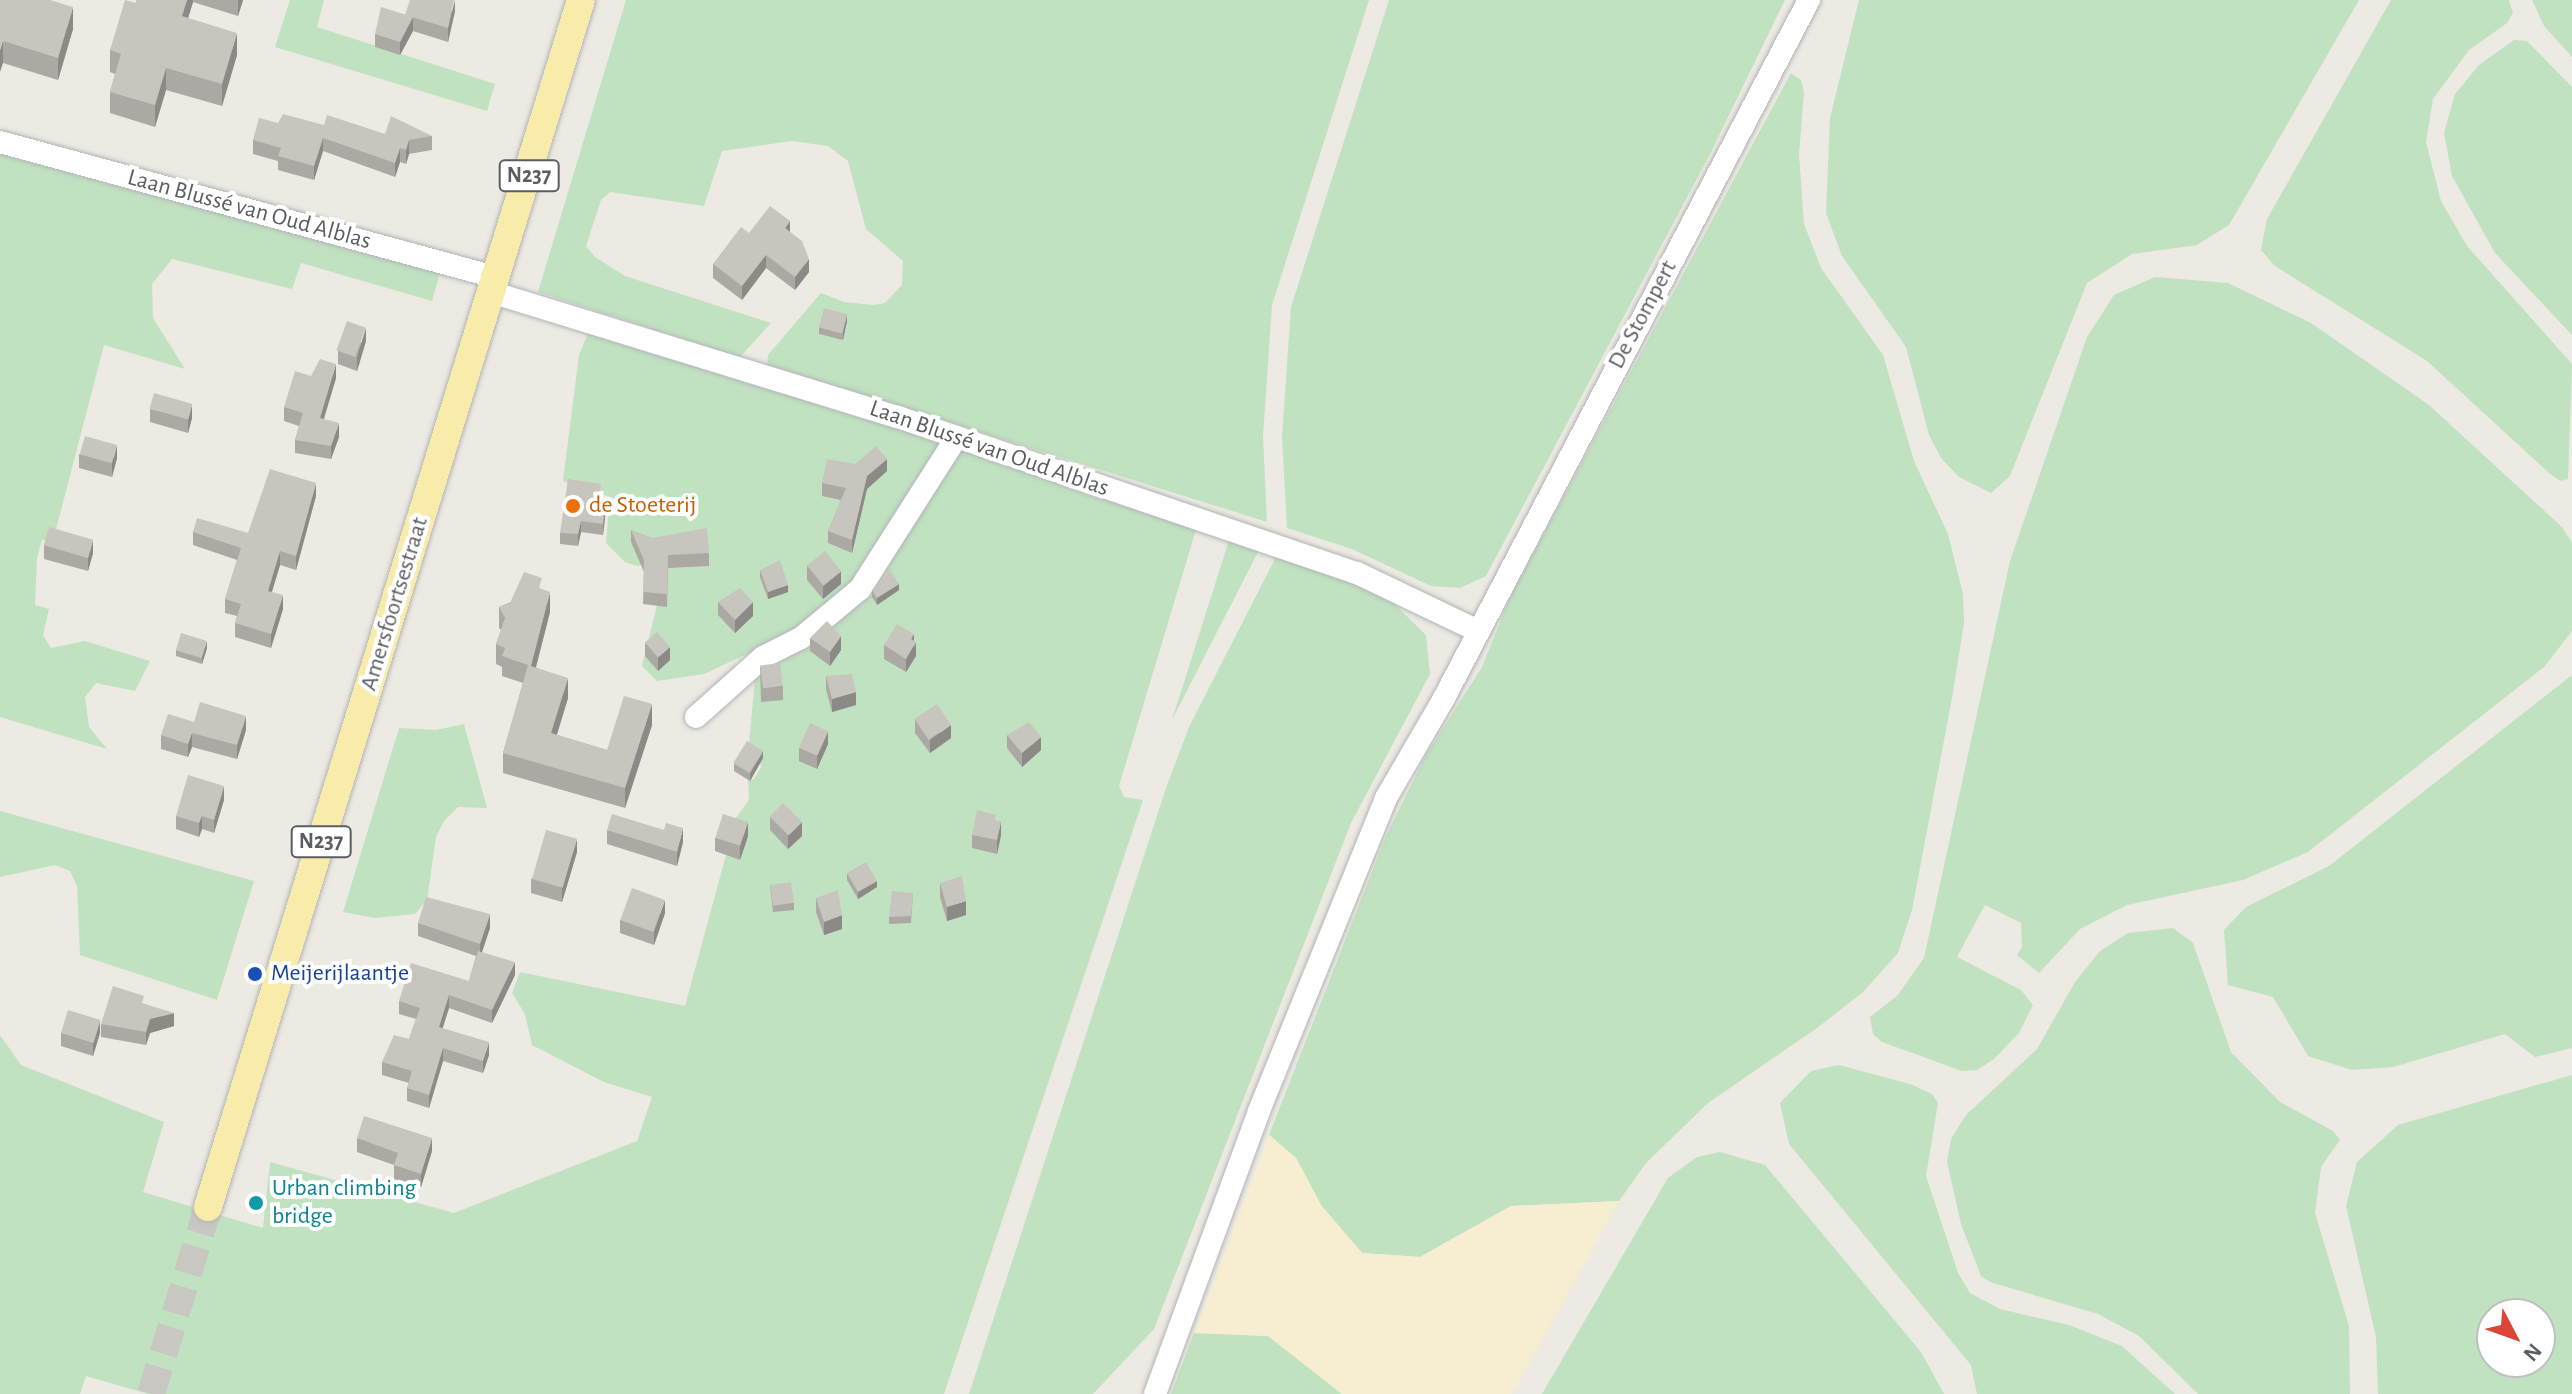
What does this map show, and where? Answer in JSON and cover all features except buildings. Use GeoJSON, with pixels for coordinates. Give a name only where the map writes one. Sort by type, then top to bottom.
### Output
{"type":"FeatureCollection","features":[{"type":"Feature","properties":{"kind":"main road","name":"Amersfoortsestraat"},"geometry":{"type":"LineString","coordinates":[[208,1207],[496,286],[581,0]]}},
{"type":"Feature","properties":{"kind":"street","name":"De Stompert"},"geometry":{"type":"LineString","coordinates":[[1155,1394],[1259,1111],[1386,798],[1443,700],[1476,630],[1809,0]]}},
{"type":"Feature","properties":{"kind":"street","name":"Laan Blussé van Oud Alblas"},"geometry":{"type":"LineString","coordinates":[[0,142],[496,286],[957,437],[1357,573],[1476,630]]}},
{"type":"Feature","properties":{"kind":"street"},"geometry":{"type":"LineString","coordinates":[[696,717],[763,657],[801,638],[860,589],[957,437]]}},
{"type":"Feature","properties":{"kind":"green space"},"geometry":{"type":"Polygon","coordinates":[[[290,0],[324,0],[317,27],[495,84],[487,111],[275,47],[290,0]]]}},
{"type":"Feature","properties":{"kind":"green space"},"geometry":{"type":"Polygon","coordinates":[[[626,0],[1369,0],[1272,305],[1263,437],[1267,522],[767,365],[768,355],[821,293],[844,302],[874,305],[885,303],[902,285],[903,261],[866,229],[848,161],[828,146],[792,141],[722,151],[704,206],[610,192],[601,200],[586,246],[595,257],[625,276],[771,323],[740,357],[538,292],[626,0]]]}},
{"type":"Feature","properties":{"kind":"green space"},"geometry":{"type":"Polygon","coordinates":[[[1389,0],[1785,0],[1710,154],[1486,576],[1460,588],[1431,586],[1352,549],[1287,528],[1282,437],[1291,307],[1389,0]]]}},
{"type":"Feature","properties":{"kind":"green space"},"geometry":{"type":"Polygon","coordinates":[[[1859,0],[2359,0],[2229,225],[2197,245],[2132,254],[2087,283],[2010,476],[1991,493],[1959,477],[1941,458],[1929,435],[1906,347],[1842,256],[1826,213],[1830,118],[1859,0]]]}},
{"type":"Feature","properties":{"kind":"green space"},"geometry":{"type":"Polygon","coordinates":[[[2391,0],[2509,0],[2513,13],[2507,23],[2469,50],[2433,99],[2426,142],[2441,201],[2467,246],[2572,364],[2568,479],[2560,481],[2549,473],[2427,361],[2275,266],[2261,250],[2267,219],[2391,0]]]}},
{"type":"Feature","properties":{"kind":"green space"},"geometry":{"type":"Polygon","coordinates":[[[2532,0],[2572,0],[2572,57],[2544,26],[2532,0]]]}},
{"type":"Feature","properties":{"kind":"green space"},"geometry":{"type":"Polygon","coordinates":[[[2514,40],[2527,41],[2572,87],[2572,335],[2495,253],[2452,176],[2444,133],[2455,94],[2479,65],[2514,40]]]}},
{"type":"Feature","properties":{"kind":"green space"},"geometry":{"type":"Polygon","coordinates":[[[1791,73],[1801,80],[1804,92],[1799,155],[1804,224],[1821,268],[1883,355],[1914,461],[1948,534],[1963,594],[1964,623],[1952,698],[1912,910],[1898,953],[1863,992],[1817,1028],[1708,1103],[1646,1163],[1619,1201],[1511,1206],[1420,1257],[1362,1253],[1321,1205],[1296,1158],[1269,1135],[1386,836],[1426,755],[1482,667],[1511,595],[1791,73]]]}},
{"type":"Feature","properties":{"kind":"green space"},"geometry":{"type":"Polygon","coordinates":[[[0,147],[441,269],[432,301],[301,263],[292,289],[172,259],[152,284],[153,318],[185,369],[104,345],[53,541],[42,540],[37,558],[35,605],[49,609],[43,635],[51,648],[85,641],[150,661],[135,691],[96,683],[85,697],[89,727],[107,749],[0,717],[0,147]]]}},
{"type":"Feature","properties":{"kind":"green space"},"geometry":{"type":"Polygon","coordinates":[[[2155,277],[2228,283],[2311,323],[2429,405],[2562,527],[2572,543],[2572,631],[2544,667],[2308,852],[2243,880],[2127,905],[2080,929],[2039,973],[2017,955],[2022,947],[2021,923],[1985,905],[1957,957],[2021,990],[2033,1005],[2019,1033],[1994,1059],[1977,1070],[1962,1071],[1882,1042],[1873,1034],[1870,1017],[1897,996],[1924,958],[2010,561],[2087,337],[2114,295],[2155,277]]]}},
{"type":"Feature","properties":{"kind":"green space"},"geometry":{"type":"Polygon","coordinates":[[[588,333],[943,441],[857,582],[786,636],[704,674],[657,681],[642,666],[659,597],[652,562],[637,566],[625,562],[606,543],[610,497],[563,481],[579,355],[588,333]]]}},
{"type":"Feature","properties":{"kind":"green space"},"geometry":{"type":"Polygon","coordinates":[[[958,446],[1198,523],[1119,786],[1124,797],[1143,800],[944,1394],[148,1394],[86,1376],[80,1394],[0,1394],[0,1035],[21,1065],[164,1122],[143,1192],[263,1228],[270,1162],[454,1213],[637,1141],[652,1097],[604,1082],[532,1045],[525,1014],[512,993],[520,972],[685,1006],[736,818],[749,800],[748,777],[753,780],[762,766],[748,756],[755,677],[866,592],[890,562],[958,446]]]}},
{"type":"Feature","properties":{"kind":"green space"},"geometry":{"type":"Polygon","coordinates":[[[1231,534],[1261,546],[1172,720],[1231,534]]]}},
{"type":"Feature","properties":{"kind":"green space"},"geometry":{"type":"Polygon","coordinates":[[[1278,553],[1382,592],[1426,635],[1430,674],[1351,823],[1154,1329],[1093,1394],[969,1394],[1166,788],[1189,727],[1278,553]]]}},
{"type":"Feature","properties":{"kind":"green space"},"geometry":{"type":"Polygon","coordinates":[[[2572,675],[2572,1048],[2535,1057],[2505,1034],[2393,1067],[2352,1070],[2308,1056],[2273,997],[2228,985],[2224,930],[2246,907],[2329,866],[2572,675]]]}},
{"type":"Feature","properties":{"kind":"green space"},"geometry":{"type":"Polygon","coordinates":[[[464,724],[487,808],[458,807],[444,821],[436,837],[427,900],[415,914],[375,918],[343,912],[399,728],[436,730],[464,724]]]}},
{"type":"Feature","properties":{"kind":"green space"},"geometry":{"type":"Polygon","coordinates":[[[0,811],[254,881],[217,1000],[80,955],[77,886],[70,871],[55,865],[0,877],[0,811]]]}},
{"type":"Feature","properties":{"kind":"green space"},"geometry":{"type":"Polygon","coordinates":[[[2173,928],[2193,943],[2231,1052],[2280,1102],[2333,1131],[2340,1140],[2321,1167],[2315,1213],[2349,1326],[2350,1394],[2198,1394],[2139,1336],[2098,1314],[1990,1282],[1981,1276],[1961,1224],[1947,1162],[1951,1139],[1966,1115],[2037,1049],[2075,982],[2100,951],[2128,933],[2173,928]]]}},
{"type":"Feature","properties":{"kind":"green space"},"geometry":{"type":"Polygon","coordinates":[[[1839,1065],[1910,1084],[1932,1094],[1938,1103],[1926,1176],[1958,1273],[1970,1293],[2000,1309],[2069,1325],[2122,1346],[2175,1394],[1977,1394],[1971,1365],[1789,1144],[1780,1103],[1811,1071],[1839,1065]]]}},
{"type":"Feature","properties":{"kind":"green space"},"geometry":{"type":"Polygon","coordinates":[[[2572,1075],[2572,1394],[2378,1394],[2376,1337],[2346,1206],[2357,1162],[2398,1125],[2572,1075]]]}},
{"type":"Feature","properties":{"kind":"green space"},"geometry":{"type":"Polygon","coordinates":[[[1720,1152],[1765,1165],[1921,1352],[1944,1394],[1542,1394],[1668,1178],[1697,1157],[1720,1152]]]}},
{"type":"Feature","properties":{"kind":"green space"},"geometry":{"type":"Polygon","coordinates":[[[1194,1333],[1268,1336],[1342,1394],[1171,1394],[1194,1333]]]}},
{"type":"Feature","properties":{"kind":"sand"},"geometry":{"type":"Polygon","coordinates":[[[1269,1135],[1296,1158],[1321,1205],[1362,1253],[1420,1257],[1511,1206],[1619,1201],[1512,1394],[1342,1394],[1268,1336],[1194,1333],[1269,1135]]]}},
{"type":"Feature","properties":{"kind":"tunnel"},"geometry":{"type":"LineString","coordinates":[[151,1394],[208,1207]]}},
{"type":"Feature","properties":{"kind":"place","name":"de Stoeterij"},"geometry":{"type":"Point","coordinates":[573,506]}},
{"type":"Feature","properties":{"kind":"place","name":"Meijerijlaantje"},"geometry":{"type":"Point","coordinates":[255,974]}},
{"type":"Feature","properties":{"kind":"place","name":"Urban climbing bridge"},"geometry":{"type":"Point","coordinates":[256,1203]}}]}
